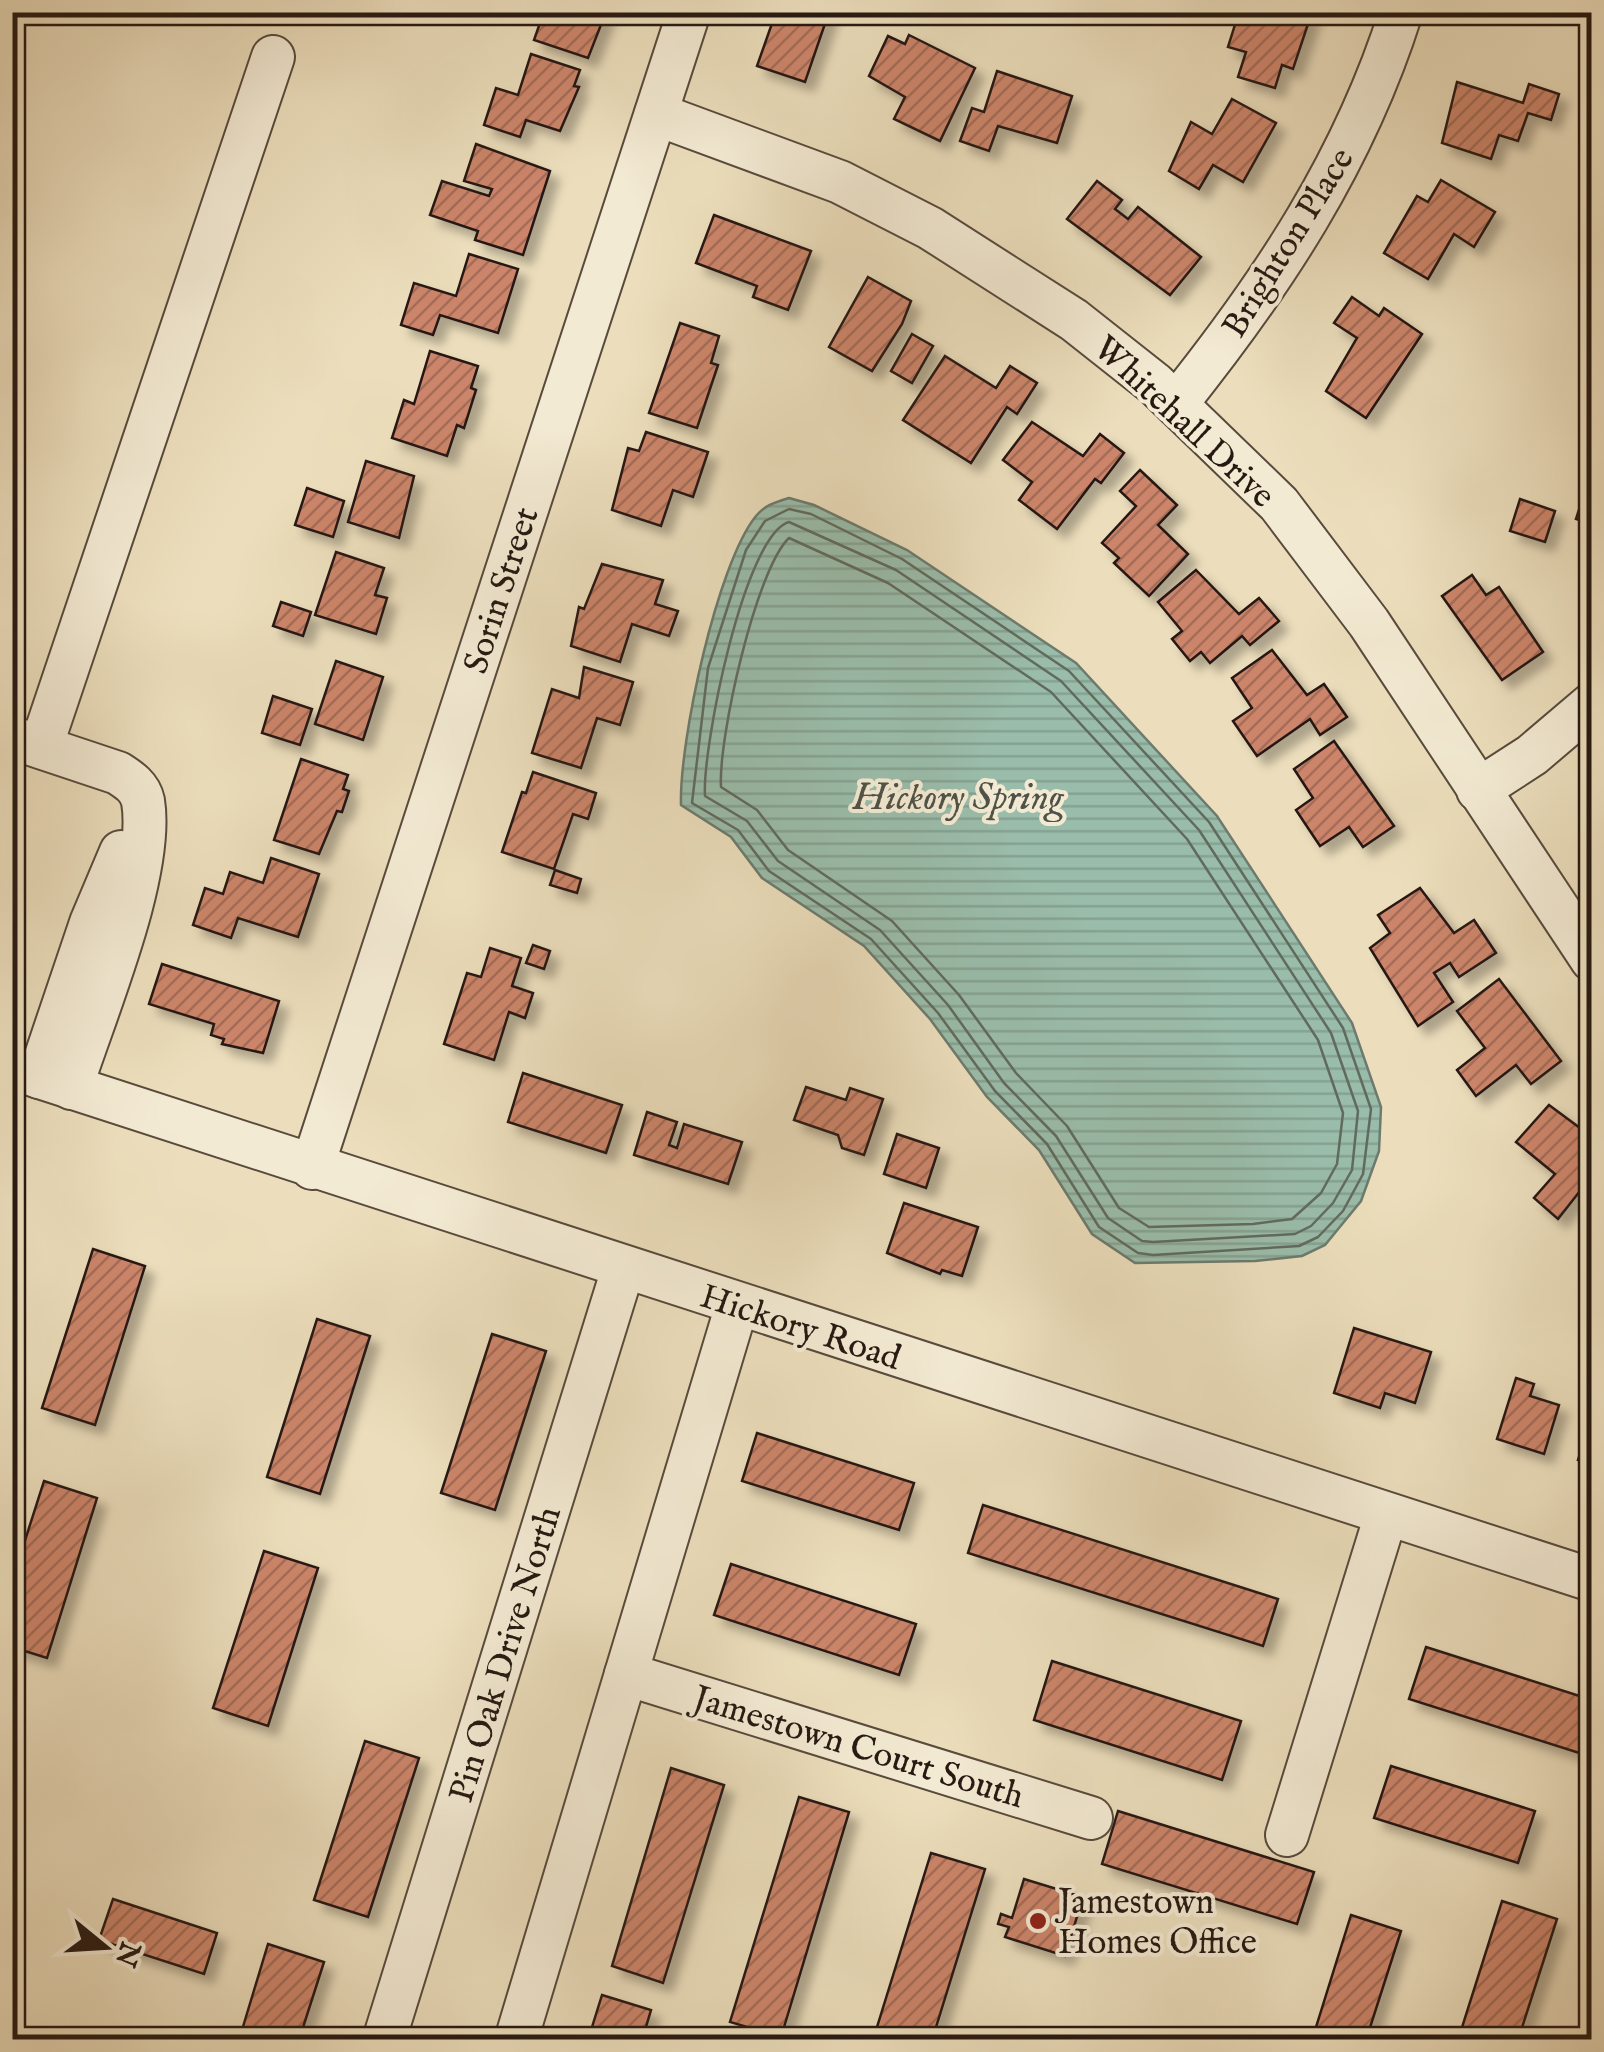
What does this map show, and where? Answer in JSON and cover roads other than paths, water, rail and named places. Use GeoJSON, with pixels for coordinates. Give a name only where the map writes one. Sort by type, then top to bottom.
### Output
{"type":"FeatureCollection","features":[{"type":"Feature","properties":{"kind":"street","name":"Sorin Street"},"geometry":{"type":"LineString","coordinates":[[312,1168],[689,12]]}},
{"type":"Feature","properties":{"kind":"street","name":"Brighton Place"},"geometry":{"type":"LineString","coordinates":[[1176,404],[1277,272],[1323,197],[1366,109],[1401,12]]}},
{"type":"Feature","properties":{"kind":"street"},"geometry":{"type":"LineString","coordinates":[[41,1078],[91,923],[143,801],[132,781],[118,773],[27,743],[273,57]]}},
{"type":"Feature","properties":{"kind":"street","name":"Whitehall Drive"},"geometry":{"type":"LineString","coordinates":[[656,114],[840,182],[930,228],[1074,320],[1176,404],[1278,504],[1370,623],[1592,960]]}},
{"type":"Feature","properties":{"kind":"street"},"geometry":{"type":"LineString","coordinates":[[1478,790],[1532,756],[1592,704]]}},
{"type":"Feature","properties":{"kind":"street","name":"Hickory Road"},"geometry":{"type":"LineString","coordinates":[[41,1078],[1592,1580]]}},
{"type":"Feature","properties":{"kind":"street","name":"Pin Oak Drive North"},"geometry":{"type":"LineString","coordinates":[[384,2040],[623,1269]]}},
{"type":"Feature","properties":{"kind":"street"},"geometry":{"type":"LineString","coordinates":[[516,2040],[737,1305]]}},
{"type":"Feature","properties":{"kind":"street"},"geometry":{"type":"LineString","coordinates":[[1287,1835],[1386,1514]]}},
{"type":"Feature","properties":{"kind":"street","name":"Jamestown Court South"},"geometry":{"type":"LineString","coordinates":[[626,1674],[1091,1818]]}},
{"type":"Feature","properties":{"kind":"water","name":"Hickory Spring"},"geometry":{"type":"Polygon","coordinates":[[[789,498],[814,505],[907,550],[1076,663],[1217,816],[1352,1023],[1381,1107],[1379,1151],[1361,1201],[1325,1245],[1302,1256],[1255,1261],[1135,1263],[1092,1234],[1039,1150],[987,1097],[930,1019],[864,946],[762,878],[731,837],[681,805],[694,699],[728,573],[756,516],[789,498]]]}},
{"type":"Feature","properties":{"kind":"place","name":"Jamestown Homes Office"},"geometry":{"type":"Point","coordinates":[1038,1921]}}]}
